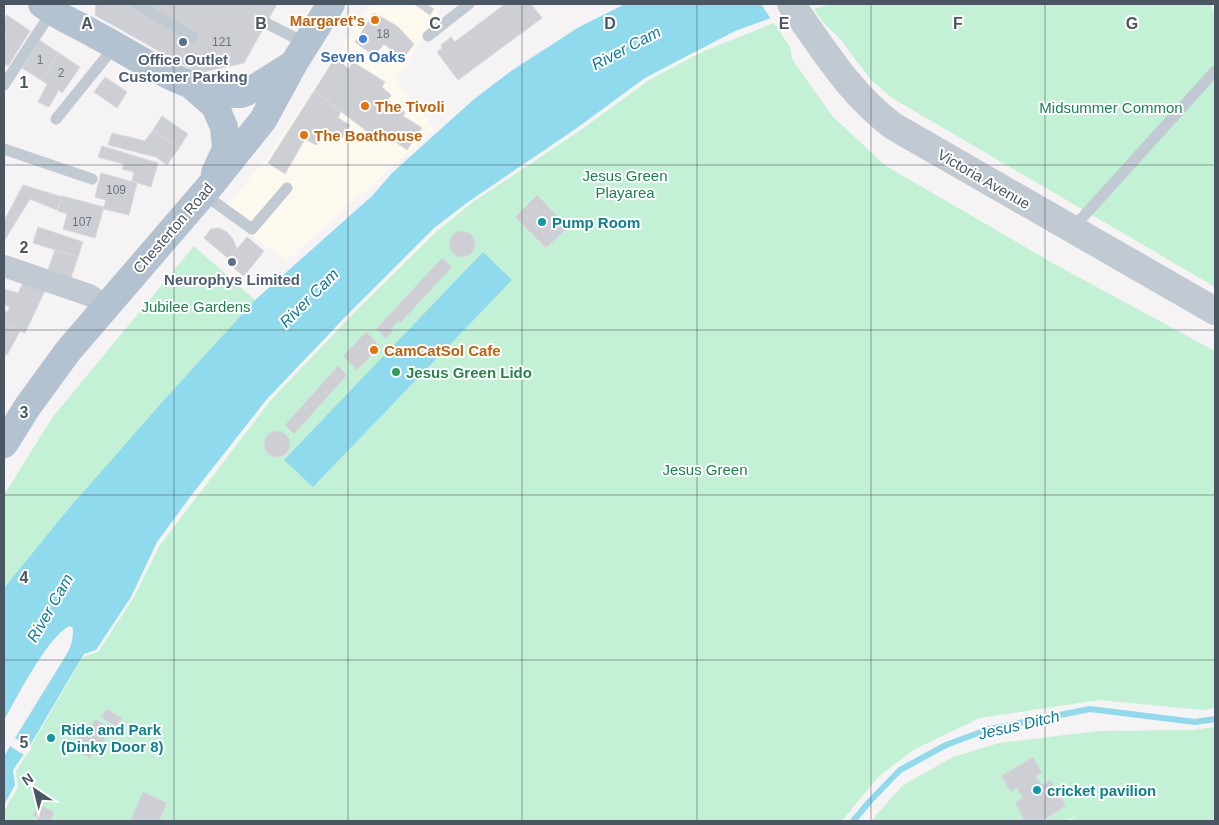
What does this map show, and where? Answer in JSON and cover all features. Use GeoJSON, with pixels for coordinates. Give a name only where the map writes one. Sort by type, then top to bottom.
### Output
{"type":"FeatureCollection","features":[{"type":"Feature","properties":{"kind":"main road","name":"Chesterton Road"},"geometry":{"type":"LineString","coordinates":[[4,444],[28,406],[68,351],[263,120],[331,4]]}},
{"type":"Feature","properties":{"kind":"main road"},"geometry":{"type":"LineString","coordinates":[[56,6],[60,17],[192,86],[215,106],[224,127],[226,149],[206,189]]}},
{"type":"Feature","properties":{"kind":"main road"},"geometry":{"type":"LineString","coordinates":[[192,86],[220,93],[243,94],[300,54]]}},
{"type":"Feature","properties":{"kind":"street","name":"Victoria Avenue"},"geometry":{"type":"LineString","coordinates":[[798,14],[848,84],[879,116],[893,126],[1215,311]]}},
{"type":"Feature","properties":{"kind":"street"},"geometry":{"type":"LineString","coordinates":[[4,266],[89,295],[106,305]]}},
{"type":"Feature","properties":{"kind":"lane"},"geometry":{"type":"LineString","coordinates":[[138,4],[193,37]]}},
{"type":"Feature","properties":{"kind":"lane"},"geometry":{"type":"LineString","coordinates":[[428,36],[467,4]]}},
{"type":"Feature","properties":{"kind":"lane"},"geometry":{"type":"LineString","coordinates":[[4,85],[56,6]]}},
{"type":"Feature","properties":{"kind":"lane"},"geometry":{"type":"LineString","coordinates":[[266,23],[300,54]]}},
{"type":"Feature","properties":{"kind":"lane"},"geometry":{"type":"LineString","coordinates":[[56,119],[105,40]]}},
{"type":"Feature","properties":{"kind":"lane"},"geometry":{"type":"LineString","coordinates":[[1072,229],[1215,71]]}},
{"type":"Feature","properties":{"kind":"lane"},"geometry":{"type":"LineString","coordinates":[[4,149],[92,179]]}},
{"type":"Feature","properties":{"kind":"lane"},"geometry":{"type":"LineString","coordinates":[[206,189],[252,229],[287,188]]}},
{"type":"Feature","properties":{"kind":"shaded area"},"geometry":{"type":"Polygon","coordinates":[[[371,4],[443,4],[396,80],[435,129],[286,261],[221,212],[266,159],[371,4]]]}},
{"type":"Feature","properties":{"kind":"green space","name":"Midsummer Common"},"geometry":{"type":"Polygon","coordinates":[[[831,4],[1212,4],[1212,9],[1215,10],[1215,287],[892,98],[870,79],[840,39],[823,22],[814,9],[831,4]]]}},
{"type":"Feature","properties":{"kind":"green space","name":"Jesus Green"},"geometry":{"type":"Polygon","coordinates":[[[774,23],[790,47],[792,59],[833,117],[886,166],[1056,265],[1215,351],[1215,708],[1203,710],[1099,700],[980,718],[913,750],[877,778],[842,821],[4,821],[4,811],[18,787],[16,772],[83,657],[98,652],[134,597],[160,545],[271,400],[353,314],[437,231],[473,202],[578,132],[649,80],[702,52],[774,23]]]}},
{"type":"Feature","properties":{"kind":"green space","name":"Jubilee Gardens"},"geometry":{"type":"Polygon","coordinates":[[[194,246],[255,300],[128,442],[4,588],[4,495],[52,418],[194,246]]]}},
{"type":"Feature","properties":{"kind":"green space"},"geometry":{"type":"Polygon","coordinates":[[[1215,727],[1215,821],[1069,821],[1077,815],[1066,821],[871,821],[903,785],[953,757],[999,743],[1098,731],[1193,730],[1215,727]]]}},
{"type":"Feature","properties":{"kind":"water","name":"River Cam"},"geometry":{"type":"Polygon","coordinates":[[[625,4],[810,4],[735,31],[645,78],[434,228],[267,399],[193,493],[157,542],[131,597],[96,650],[84,654],[29,747],[13,770],[15,785],[4,805],[4,756],[68,652],[73,628],[69,626],[60,633],[42,655],[4,720],[4,588],[70,507],[255,300],[372,196],[392,173],[473,100],[511,71],[579,27],[625,4]]]}},
{"type":"Feature","properties":{"kind":"water","name":"Jesus Green Lido"},"geometry":{"type":"Polygon","coordinates":[[[483,252],[512,280],[313,487],[284,460],[483,252]]]}},
{"type":"Feature","properties":{"kind":"pier"},"geometry":{"type":"Polygon","coordinates":[[[761,4],[810,4],[771,19],[761,4]]]}},
{"type":"Feature","properties":{"kind":"pier"},"geometry":{"type":"Polygon","coordinates":[[[13,737],[32,748],[26,756],[8,745],[13,737]]]}},
{"type":"Feature","properties":{"kind":"building"},"geometry":{"type":"Polygon","coordinates":[[[96,4],[277,4],[244,63],[198,73],[95,15],[96,4]]]}},
{"type":"Feature","properties":{"kind":"building"},"geometry":{"type":"Polygon","coordinates":[[[414,4],[426,4],[434,9],[430,15],[414,4]]]}},
{"type":"Feature","properties":{"kind":"building"},"geometry":{"type":"Polygon","coordinates":[[[505,4],[531,4],[542,18],[458,80],[437,52],[442,48],[441,45],[451,37],[455,42],[505,4]]]}},
{"type":"Feature","properties":{"kind":"building"},"geometry":{"type":"Polygon","coordinates":[[[374,13],[397,26],[414,44],[403,59],[384,44],[374,56],[355,42],[374,13]]]}},
{"type":"Feature","properties":{"kind":"building"},"geometry":{"type":"Polygon","coordinates":[[[7,15],[30,31],[8,66],[4,63],[4,42],[6,38],[4,36],[4,20],[7,15]]]}},
{"type":"Feature","properties":{"kind":"building"},"geometry":{"type":"Polygon","coordinates":[[[39,40],[59,53],[41,80],[22,68],[39,40]]]}},
{"type":"Feature","properties":{"kind":"building"},"geometry":{"type":"Polygon","coordinates":[[[59,53],[80,67],[62,93],[59,90],[49,107],[38,102],[47,84],[41,80],[59,53]]]}},
{"type":"Feature","properties":{"kind":"building","name":"The Tivoli"},"geometry":{"type":"Polygon","coordinates":[[[335,58],[349,69],[353,62],[385,82],[382,87],[391,95],[388,100],[405,112],[403,116],[422,128],[407,150],[386,135],[381,142],[314,91],[335,58]]]}},
{"type":"Feature","properties":{"kind":"building"},"geometry":{"type":"Polygon","coordinates":[[[105,77],[127,92],[117,108],[94,92],[105,77]]]}},
{"type":"Feature","properties":{"kind":"building","name":"The Boathouse"},"geometry":{"type":"Polygon","coordinates":[[[314,91],[341,111],[338,118],[350,125],[341,140],[326,130],[316,145],[305,139],[285,174],[268,163],[314,91]]]}},
{"type":"Feature","properties":{"kind":"building"},"geometry":{"type":"Polygon","coordinates":[[[162,116],[188,134],[179,148],[153,130],[162,116]]]}},
{"type":"Feature","properties":{"kind":"building"},"geometry":{"type":"Polygon","coordinates":[[[153,130],[179,148],[167,165],[156,157],[108,145],[112,133],[145,141],[153,130]]]}},
{"type":"Feature","properties":{"kind":"building"},"geometry":{"type":"Polygon","coordinates":[[[102,146],[158,163],[151,187],[132,181],[134,172],[122,169],[124,164],[98,157],[102,146]]]}},
{"type":"Feature","properties":{"kind":"building"},"geometry":{"type":"Polygon","coordinates":[[[101,173],[137,183],[129,215],[103,209],[106,200],[95,197],[101,173]]]}},
{"type":"Feature","properties":{"kind":"building"},"geometry":{"type":"Polygon","coordinates":[[[23,185],[62,197],[57,210],[30,199],[4,241],[4,221],[23,185]]]}},
{"type":"Feature","properties":{"kind":"building","name":"Pump Room"},"geometry":{"type":"Polygon","coordinates":[[[537,195],[568,227],[546,248],[515,217],[537,195]]]}},
{"type":"Feature","properties":{"kind":"building"},"geometry":{"type":"Polygon","coordinates":[[[62,196],[104,207],[95,238],[63,229],[67,214],[58,211],[62,196]]]}},
{"type":"Feature","properties":{"kind":"building"},"geometry":{"type":"Polygon","coordinates":[[[38,227],[83,242],[78,257],[33,243],[38,227]]]}},
{"type":"Feature","properties":{"kind":"building"},"geometry":{"type":"Polygon","coordinates":[[[219,228],[227,232],[233,239],[237,249],[229,259],[204,238],[211,229],[219,228]]]}},
{"type":"Feature","properties":{"kind":"building"},"geometry":{"type":"Polygon","coordinates":[[[462,231],[471,235],[475,244],[471,253],[462,257],[453,253],[449,244],[453,235],[462,231]]]}},
{"type":"Feature","properties":{"kind":"building"},"geometry":{"type":"Polygon","coordinates":[[[247,237],[264,251],[244,276],[226,262],[247,237]]]}},
{"type":"Feature","properties":{"kind":"building"},"geometry":{"type":"Polygon","coordinates":[[[55,250],[78,257],[71,278],[48,270],[55,250]]]}},
{"type":"Feature","properties":{"kind":"building"},"geometry":{"type":"Polygon","coordinates":[[[442,258],[452,267],[400,323],[398,321],[391,329],[393,331],[386,338],[376,329],[442,258]]]}},
{"type":"Feature","properties":{"kind":"building"},"geometry":{"type":"Polygon","coordinates":[[[26,277],[47,286],[25,333],[4,324],[4,310],[8,312],[10,307],[4,305],[4,289],[18,293],[26,277]]]}},
{"type":"Feature","properties":{"kind":"building"},"geometry":{"type":"Polygon","coordinates":[[[4,324],[20,331],[7,355],[4,353],[4,324]]]}},
{"type":"Feature","properties":{"kind":"building"},"geometry":{"type":"Polygon","coordinates":[[[366,332],[380,346],[357,370],[343,356],[366,332]]]}},
{"type":"Feature","properties":{"kind":"building"},"geometry":{"type":"Polygon","coordinates":[[[338,366],[347,375],[294,434],[285,425],[338,366]]]}},
{"type":"Feature","properties":{"kind":"building"},"geometry":{"type":"Polygon","coordinates":[[[277,431],[286,435],[290,444],[286,453],[277,457],[268,453],[264,444],[268,435],[277,431]]]}},
{"type":"Feature","properties":{"kind":"building"},"geometry":{"type":"Polygon","coordinates":[[[107,709],[122,718],[116,727],[101,717],[107,709]]]}},
{"type":"Feature","properties":{"kind":"building"},"geometry":{"type":"Polygon","coordinates":[[[95,719],[107,726],[102,737],[105,738],[99,750],[96,748],[90,758],[78,751],[83,740],[78,738],[77,733],[84,726],[89,729],[95,719]]]}},
{"type":"Feature","properties":{"kind":"building","name":"cricket pavilion"},"geometry":{"type":"Polygon","coordinates":[[[1033,757],[1042,772],[1036,776],[1042,785],[1050,780],[1066,806],[1042,821],[1024,821],[1015,802],[1023,798],[1017,788],[1011,792],[1001,776],[1033,757]]]}},
{"type":"Feature","properties":{"kind":"building"},"geometry":{"type":"Polygon","coordinates":[[[143,792],[167,803],[159,821],[131,820],[143,792]]]}},
{"type":"Feature","properties":{"kind":"building"},"geometry":{"type":"Polygon","coordinates":[[[38,804],[54,812],[51,821],[38,821],[37,817],[33,815],[38,804]]]}},
{"type":"Feature","properties":{"kind":"waterway","name":"Jesus Ditch"},"geometry":{"type":"LineString","coordinates":[[853,821],[900,770],[946,745],[989,729],[1090,709],[1195,722],[1215,719]]}},
{"type":"Feature","properties":{"kind":"place","name":"Margaret's"},"geometry":{"type":"Point","coordinates":[375,20]}},
{"type":"Feature","properties":{"kind":"place","name":"Seven Oaks"},"geometry":{"type":"Point","coordinates":[363,39]}},
{"type":"Feature","properties":{"kind":"place","name":"Office Outlet Customer Parking"},"geometry":{"type":"Point","coordinates":[183,42]}},
{"type":"Feature","properties":{"kind":"place","name":"The Tivoli"},"geometry":{"type":"Point","coordinates":[365,106]}},
{"type":"Feature","properties":{"kind":"place","name":"The Boathouse"},"geometry":{"type":"Point","coordinates":[304,135]}},
{"type":"Feature","properties":{"kind":"place","name":"Pump Room"},"geometry":{"type":"Point","coordinates":[542,222]}},
{"type":"Feature","properties":{"kind":"place","name":"Neurophys Limited"},"geometry":{"type":"Point","coordinates":[232,262]}},
{"type":"Feature","properties":{"kind":"place","name":"CamCatSol Cafe"},"geometry":{"type":"Point","coordinates":[374,350]}},
{"type":"Feature","properties":{"kind":"place","name":"Jesus Green Lido"},"geometry":{"type":"Point","coordinates":[396,372]}},
{"type":"Feature","properties":{"kind":"place","name":"Ride and Park (Dinky Door 8)"},"geometry":{"type":"Point","coordinates":[51,738]}},
{"type":"Feature","properties":{"kind":"place","name":"cricket pavilion"},"geometry":{"type":"Point","coordinates":[1037,790]}},
{"type":"Feature","properties":{"kind":"park label","name":"Jesus Green Playarea"},"geometry":{"type":"Point","coordinates":[625,184]}}]}
